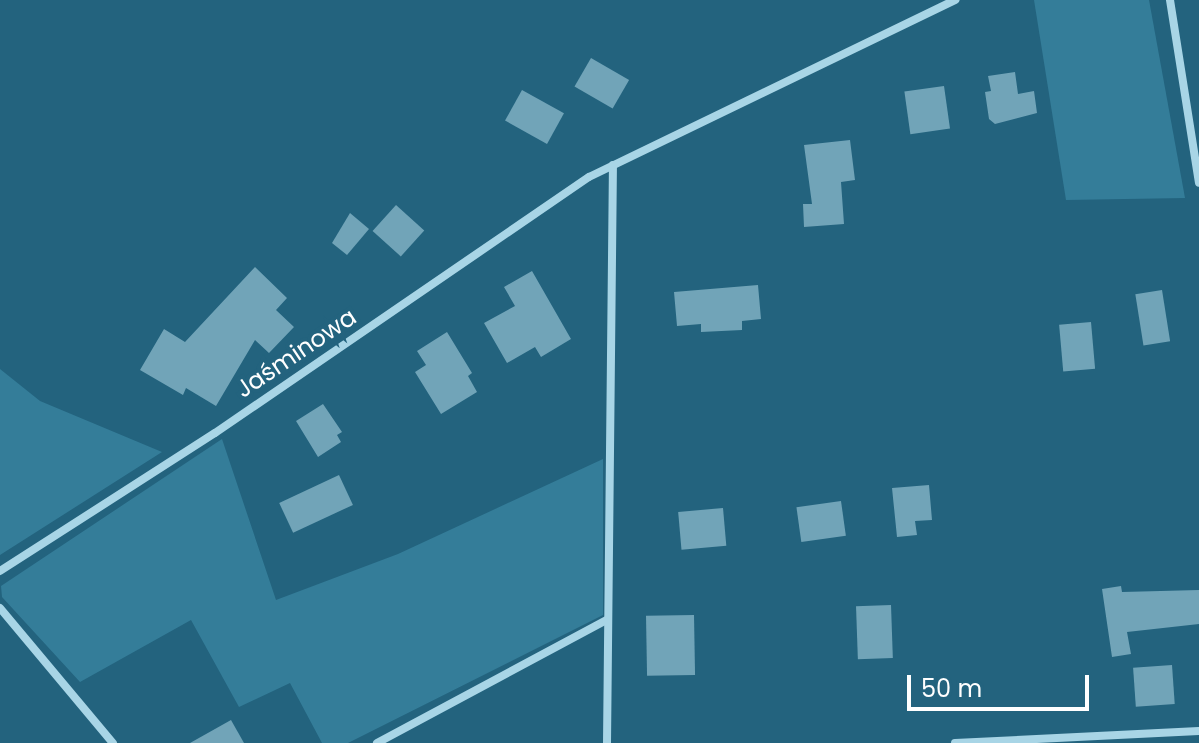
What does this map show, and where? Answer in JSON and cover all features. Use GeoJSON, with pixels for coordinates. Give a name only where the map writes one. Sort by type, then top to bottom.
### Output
{"type":"FeatureCollection","features":[{"type":"Feature","properties":{"kind":"street","name":"Jaśminowa"},"geometry":{"type":"LineString","coordinates":[[0,571],[613,165],[955,0]]}},
{"type":"Feature","properties":{"kind":"street"},"geometry":{"type":"LineString","coordinates":[[1170,0],[1199,183]]}},
{"type":"Feature","properties":{"kind":"street"},"geometry":{"type":"LineString","coordinates":[[607,743],[613,165]]}},
{"type":"Feature","properties":{"kind":"street"},"geometry":{"type":"LineString","coordinates":[[0,608],[113,743]]}},
{"type":"Feature","properties":{"kind":"street"},"geometry":{"type":"LineString","coordinates":[[377,743],[608,619]]}},
{"type":"Feature","properties":{"kind":"street"},"geometry":{"type":"LineString","coordinates":[[955,743],[1199,731]]}},
{"type":"Feature","properties":{"kind":"shaded area"},"geometry":{"type":"Polygon","coordinates":[[[1034,0],[1149,0],[1185,198],[1066,200],[1034,0]]]}},
{"type":"Feature","properties":{"kind":"shaded area"},"geometry":{"type":"Polygon","coordinates":[[[0,369],[40,401],[162,452],[0,555],[0,369]]]}},
{"type":"Feature","properties":{"kind":"shaded area"},"geometry":{"type":"Polygon","coordinates":[[[222,439],[276,600],[398,554],[603,459],[603,615],[348,743],[322,743],[290,683],[239,707],[191,620],[80,682],[2,597],[1,586],[222,439]]]}},
{"type":"Feature","properties":{"kind":"building"},"geometry":{"type":"Polygon","coordinates":[[[591,58],[629,80],[613,109],[574,87],[591,58]]]}},
{"type":"Feature","properties":{"kind":"building"},"geometry":{"type":"Polygon","coordinates":[[[1015,72],[1018,94],[1034,91],[1037,113],[995,124],[989,119],[985,92],[991,91],[988,76],[1015,72]]]}},
{"type":"Feature","properties":{"kind":"building"},"geometry":{"type":"Polygon","coordinates":[[[944,86],[950,129],[910,134],[904,92],[944,86]]]}},
{"type":"Feature","properties":{"kind":"building"},"geometry":{"type":"Polygon","coordinates":[[[522,90],[564,113],[547,144],[505,121],[522,90]]]}},
{"type":"Feature","properties":{"kind":"building"},"geometry":{"type":"Polygon","coordinates":[[[850,140],[855,180],[841,182],[844,224],[804,227],[803,204],[812,204],[804,145],[850,140]]]}},
{"type":"Feature","properties":{"kind":"building"},"geometry":{"type":"Polygon","coordinates":[[[396,205],[424,230],[401,256],[373,231],[396,205]]]}},
{"type":"Feature","properties":{"kind":"building"},"geometry":{"type":"Polygon","coordinates":[[[350,213],[369,229],[347,255],[332,243],[350,213]]]}},
{"type":"Feature","properties":{"kind":"building"},"geometry":{"type":"Polygon","coordinates":[[[255,267],[287,298],[276,310],[294,327],[269,353],[255,340],[216,406],[186,388],[183,395],[140,370],[164,329],[185,342],[255,267]]]}},
{"type":"Feature","properties":{"kind":"building"},"geometry":{"type":"Polygon","coordinates":[[[532,271],[571,339],[541,357],[535,347],[507,363],[484,323],[515,306],[504,287],[532,271]]]}},
{"type":"Feature","properties":{"kind":"building"},"geometry":{"type":"Polygon","coordinates":[[[758,285],[761,319],[742,321],[742,330],[701,332],[701,324],[677,326],[674,292],[758,285]]]}},
{"type":"Feature","properties":{"kind":"building"},"geometry":{"type":"Polygon","coordinates":[[[1162,290],[1170,341],[1143,346],[1135,294],[1162,290]]]}},
{"type":"Feature","properties":{"kind":"building"},"geometry":{"type":"Polygon","coordinates":[[[1091,322],[1095,369],[1063,372],[1059,325],[1091,322]]]}},
{"type":"Feature","properties":{"kind":"building"},"geometry":{"type":"Polygon","coordinates":[[[447,332],[472,373],[468,376],[477,392],[441,414],[415,372],[426,365],[417,351],[447,332]]]}},
{"type":"Feature","properties":{"kind":"building"},"geometry":{"type":"Polygon","coordinates":[[[323,404],[342,432],[337,435],[341,442],[318,457],[296,421],[323,404]]]}},
{"type":"Feature","properties":{"kind":"building"},"geometry":{"type":"Polygon","coordinates":[[[339,475],[353,505],[293,533],[279,503],[339,475]]]}},
{"type":"Feature","properties":{"kind":"building"},"geometry":{"type":"Polygon","coordinates":[[[929,485],[932,520],[915,521],[917,535],[897,537],[892,488],[929,485]]]}},
{"type":"Feature","properties":{"kind":"building"},"geometry":{"type":"Polygon","coordinates":[[[841,501],[846,536],[801,542],[796,507],[841,501]]]}},
{"type":"Feature","properties":{"kind":"building"},"geometry":{"type":"Polygon","coordinates":[[[723,508],[726,546],[681,550],[678,512],[723,508]]]}},
{"type":"Feature","properties":{"kind":"building"},"geometry":{"type":"Polygon","coordinates":[[[1121,586],[1122,592],[1199,590],[1199,624],[1127,632],[1131,654],[1112,657],[1102,589],[1121,586]]]}},
{"type":"Feature","properties":{"kind":"building"},"geometry":{"type":"Polygon","coordinates":[[[891,605],[893,658],[858,659],[856,606],[891,605]]]}},
{"type":"Feature","properties":{"kind":"building"},"geometry":{"type":"Polygon","coordinates":[[[694,615],[695,675],[647,676],[646,616],[694,615]]]}},
{"type":"Feature","properties":{"kind":"building"},"geometry":{"type":"Polygon","coordinates":[[[1172,665],[1175,704],[1136,707],[1133,668],[1172,665]]]}},
{"type":"Feature","properties":{"kind":"building"},"geometry":{"type":"Polygon","coordinates":[[[231,720],[244,743],[190,743],[231,720]]]}}]}
